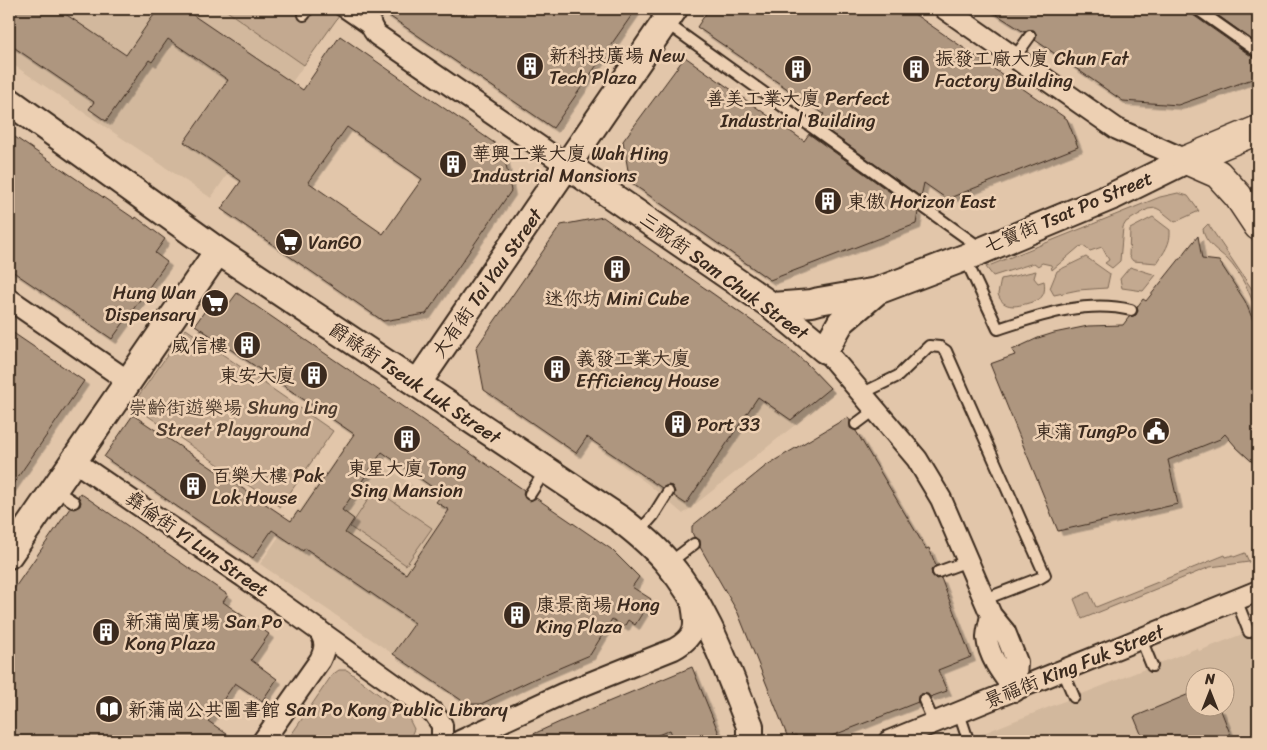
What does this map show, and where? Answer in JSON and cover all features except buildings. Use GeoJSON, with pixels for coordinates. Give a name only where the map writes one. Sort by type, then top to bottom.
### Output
{"type":"FeatureCollection","features":[{"type":"Feature","properties":{"kind":"main road","name":"七寶街 Tsat Po Street"},"geometry":{"type":"LineString","coordinates":[[1186,160],[1258,130]]}},
{"type":"Feature","properties":{"kind":"main road"},"geometry":{"type":"LineString","coordinates":[[1186,160],[1218,174],[1238,196],[1258,226]]}},
{"type":"Feature","properties":{"kind":"street"},"geometry":{"type":"LineString","coordinates":[[945,9],[1117,129],[1186,160]]}},
{"type":"Feature","properties":{"kind":"street","name":"大有街 Tai Yau Street"},"geometry":{"type":"LineString","coordinates":[[417,384],[568,166],[664,13]]}},
{"type":"Feature","properties":{"kind":"street","name":"三祝街 Sam Chuk Street"},"geometry":{"type":"LineString","coordinates":[[372,21],[568,166],[772,306],[825,350],[917,459],[942,499],[988,607],[1005,632],[1017,662],[1015,691]]}},
{"type":"Feature","properties":{"kind":"street","name":"爵祿街 Tseuk Luk Street"},"geometry":{"type":"LineString","coordinates":[[9,101],[218,251],[620,519],[638,533],[669,563],[690,593],[717,645],[753,736]]}},
{"type":"Feature","properties":{"kind":"street","name":"七寶街 Tsat Po Street"},"geometry":{"type":"LineString","coordinates":[[772,306],[812,303],[877,291],[1113,196],[1186,160]]}},
{"type":"Feature","properties":{"kind":"street"},"geometry":{"type":"LineString","coordinates":[[9,555],[64,496],[74,461],[218,251]]}},
{"type":"Feature","properties":{"kind":"street","name":"七寶街 Tsat Po Street"},"geometry":{"type":"LineString","coordinates":[[825,350],[841,322],[877,291]]}},
{"type":"Feature","properties":{"kind":"street"},"geometry":{"type":"LineString","coordinates":[[9,299],[128,381]]}},
{"type":"Feature","properties":{"kind":"street","name":"彝倫街 Yi Lun Street"},"geometry":{"type":"LineString","coordinates":[[74,461],[318,629],[434,713],[442,726],[442,741]]}},
{"type":"Feature","properties":{"kind":"street","name":"景福街 King Fuk Street"},"geometry":{"type":"LineString","coordinates":[[896,740],[1258,591]]}},
{"type":"Feature","properties":{"kind":"street"},"geometry":{"type":"LineString","coordinates":[[460,741],[520,712],[674,649],[686,642],[692,634],[695,620],[690,593]]}},
{"type":"Feature","properties":{"kind":"street"},"geometry":{"type":"LineString","coordinates":[[263,741],[320,660],[325,642],[318,629]]}},
{"type":"Feature","properties":{"kind":"lane"},"geometry":{"type":"LineString","coordinates":[[339,9],[372,21]]}},
{"type":"Feature","properties":{"kind":"lane"},"geometry":{"type":"LineString","coordinates":[[1197,9],[1258,52]]}},
{"type":"Feature","properties":{"kind":"lane"},"geometry":{"type":"LineString","coordinates":[[664,13],[974,253],[998,329],[1057,312],[1087,307],[1114,306],[1131,310]]}},
{"type":"Feature","properties":{"kind":"lane"},"geometry":{"type":"LineString","coordinates":[[1015,57],[1030,36]]}},
{"type":"Feature","properties":{"kind":"lane"},"geometry":{"type":"LineString","coordinates":[[863,393],[898,376],[929,346],[940,347],[946,351],[1045,575],[988,607]]}},
{"type":"Feature","properties":{"kind":"lane"},"geometry":{"type":"LineString","coordinates":[[856,424],[876,409]]}},
{"type":"Feature","properties":{"kind":"lane"},"geometry":{"type":"LineString","coordinates":[[530,494],[546,470]]}},
{"type":"Feature","properties":{"kind":"lane"},"geometry":{"type":"LineString","coordinates":[[638,533],[653,516],[668,492]]}},
{"type":"Feature","properties":{"kind":"lane"},"geometry":{"type":"LineString","coordinates":[[669,563],[694,544]]}},
{"type":"Feature","properties":{"kind":"lane"},"geometry":{"type":"LineString","coordinates":[[938,572],[968,561]]}},
{"type":"Feature","properties":{"kind":"lane"},"geometry":{"type":"LineString","coordinates":[[1236,599],[1249,632]]}},
{"type":"Feature","properties":{"kind":"lane"},"geometry":{"type":"LineString","coordinates":[[1141,638],[1152,666]]}},
{"type":"Feature","properties":{"kind":"lane"},"geometry":{"type":"LineString","coordinates":[[1064,671],[1074,697]]}},
{"type":"Feature","properties":{"kind":"lane"},"geometry":{"type":"LineString","coordinates":[[924,700],[934,723]]}},
{"type":"Feature","properties":{"kind":"lane"},"geometry":{"type":"LineString","coordinates":[[959,713],[968,740]]}},
{"type":"Feature","properties":{"kind":"shaded area"},"geometry":{"type":"Polygon","coordinates":[[[9,9],[224,9],[304,65],[211,198],[9,62],[9,9]]]}},
{"type":"Feature","properties":{"kind":"shaded area","name":"Port 33"},"geometry":{"type":"Polygon","coordinates":[[[705,287],[782,342],[835,393],[683,514],[648,484],[598,448],[673,339],[671,337],[705,287]]]}},
{"type":"Feature","properties":{"kind":"shaded area"},"geometry":{"type":"Polygon","coordinates":[[[348,441],[478,530],[393,654],[260,564],[348,441]]]}},
{"type":"Feature","properties":{"kind":"shaded area"},"geometry":{"type":"Polygon","coordinates":[[[1258,628],[1258,741],[964,741],[1197,648],[1199,651],[1258,628]]]}},
{"type":"Feature","properties":{"kind":"green space"},"geometry":{"type":"Polygon","coordinates":[[[224,9],[344,9],[304,65],[224,9]]]}},
{"type":"Feature","properties":{"kind":"green space"},"geometry":{"type":"Polygon","coordinates":[[[1178,193],[1188,196],[1199,211],[1175,222],[1156,208],[1148,209],[1126,222],[1123,227],[1120,261],[1112,268],[1105,263],[1109,260],[1102,247],[1090,251],[1083,246],[1079,247],[1052,270],[1051,265],[1042,263],[1038,266],[1034,263],[993,276],[986,267],[1160,197],[1178,193]]]}},
{"type":"Feature","properties":{"kind":"green space"},"geometry":{"type":"Polygon","coordinates":[[[1153,217],[1170,230],[1166,248],[1157,263],[1133,261],[1129,256],[1130,229],[1153,217]]]}},
{"type":"Feature","properties":{"kind":"green space"},"geometry":{"type":"Polygon","coordinates":[[[1208,224],[1258,298],[1258,315],[1242,278],[1227,259],[1206,238],[1203,229],[1208,224]]]}},
{"type":"Feature","properties":{"kind":"green space"},"geometry":{"type":"Polygon","coordinates":[[[1086,257],[1110,274],[1107,288],[1078,290],[1054,295],[1050,288],[1057,271],[1086,257]]]}},
{"type":"Feature","properties":{"kind":"green space"},"geometry":{"type":"Polygon","coordinates":[[[1130,267],[1156,275],[1143,291],[1122,288],[1120,279],[1130,267]]]}},
{"type":"Feature","properties":{"kind":"green space"},"geometry":{"type":"Polygon","coordinates":[[[1036,271],[1034,278],[1038,283],[1044,281],[1044,293],[1040,298],[1036,301],[1017,306],[1008,305],[1000,299],[998,294],[1001,279],[1036,271]]]}},
{"type":"Feature","properties":{"kind":"green space","name":"崇齡街遊樂場 Shung Ling Street Playground"},"geometry":{"type":"Polygon","coordinates":[[[186,329],[333,431],[280,507],[132,405],[186,329]]]}},
{"type":"Feature","properties":{"kind":"green space"},"geometry":{"type":"Polygon","coordinates":[[[375,489],[432,528],[406,565],[350,527],[375,489]]]}},
{"type":"Feature","properties":{"kind":"green space"},"geometry":{"type":"Polygon","coordinates":[[[1245,553],[1249,562],[1210,567],[1082,619],[1074,599],[1089,592],[1096,607],[1225,555],[1226,557],[1233,555],[1234,557],[1245,553]]]}},
{"type":"Feature","properties":{"kind":"green space"},"geometry":{"type":"Polygon","coordinates":[[[339,670],[347,670],[408,717],[414,729],[409,741],[287,741],[332,675],[339,670]]]}},
{"type":"Feature","properties":{"kind":"place","name":"新科技廣場 New Tech Plaza"},"geometry":{"type":"Point","coordinates":[530,66]}},
{"type":"Feature","properties":{"kind":"place","name":"善美工業大廈 Perfect Industrial Building"},"geometry":{"type":"Point","coordinates":[798,69]}},
{"type":"Feature","properties":{"kind":"place","name":"振發工廠大廈 Chun Fat Factory Building"},"geometry":{"type":"Point","coordinates":[916,69]}},
{"type":"Feature","properties":{"kind":"place","name":"華興工業大廈 Wah Hing Industrial Mansions"},"geometry":{"type":"Point","coordinates":[453,164]}},
{"type":"Feature","properties":{"kind":"place","name":"東傲 Horizon East"},"geometry":{"type":"Point","coordinates":[828,201]}},
{"type":"Feature","properties":{"kind":"place","name":"VanGO"},"geometry":{"type":"Point","coordinates":[289,242]}},
{"type":"Feature","properties":{"kind":"place","name":"迷你坊 Mini Cube"},"geometry":{"type":"Point","coordinates":[617,269]}},
{"type":"Feature","properties":{"kind":"place","name":"Hung Wan Dispensary"},"geometry":{"type":"Point","coordinates":[215,303]}},
{"type":"Feature","properties":{"kind":"place","name":"威信樓"},"geometry":{"type":"Point","coordinates":[247,345]}},
{"type":"Feature","properties":{"kind":"place","name":"義發工業大廈 Efficiency House"},"geometry":{"type":"Point","coordinates":[557,369]}},
{"type":"Feature","properties":{"kind":"place","name":"東安大廈"},"geometry":{"type":"Point","coordinates":[314,375]}},
{"type":"Feature","properties":{"kind":"place","name":"Port 33"},"geometry":{"type":"Point","coordinates":[678,424]}},
{"type":"Feature","properties":{"kind":"place","name":"東蒲 TungPo"},"geometry":{"type":"Point","coordinates":[1156,431]}},
{"type":"Feature","properties":{"kind":"place","name":"東星大廈 Tong Sing Mansion"},"geometry":{"type":"Point","coordinates":[407,439]}},
{"type":"Feature","properties":{"kind":"place","name":"百樂大樓 Pak Lok House"},"geometry":{"type":"Point","coordinates":[193,486]}},
{"type":"Feature","properties":{"kind":"place","name":"康景商場 Hong King Plaza"},"geometry":{"type":"Point","coordinates":[517,615]}},
{"type":"Feature","properties":{"kind":"place","name":"新蒲崗廣場 San Po Kong Plaza"},"geometry":{"type":"Point","coordinates":[106,632]}},
{"type":"Feature","properties":{"kind":"place","name":"新蒲崗公共圖書館 San Po Kong Public Library"},"geometry":{"type":"Point","coordinates":[109,709]}}]}
